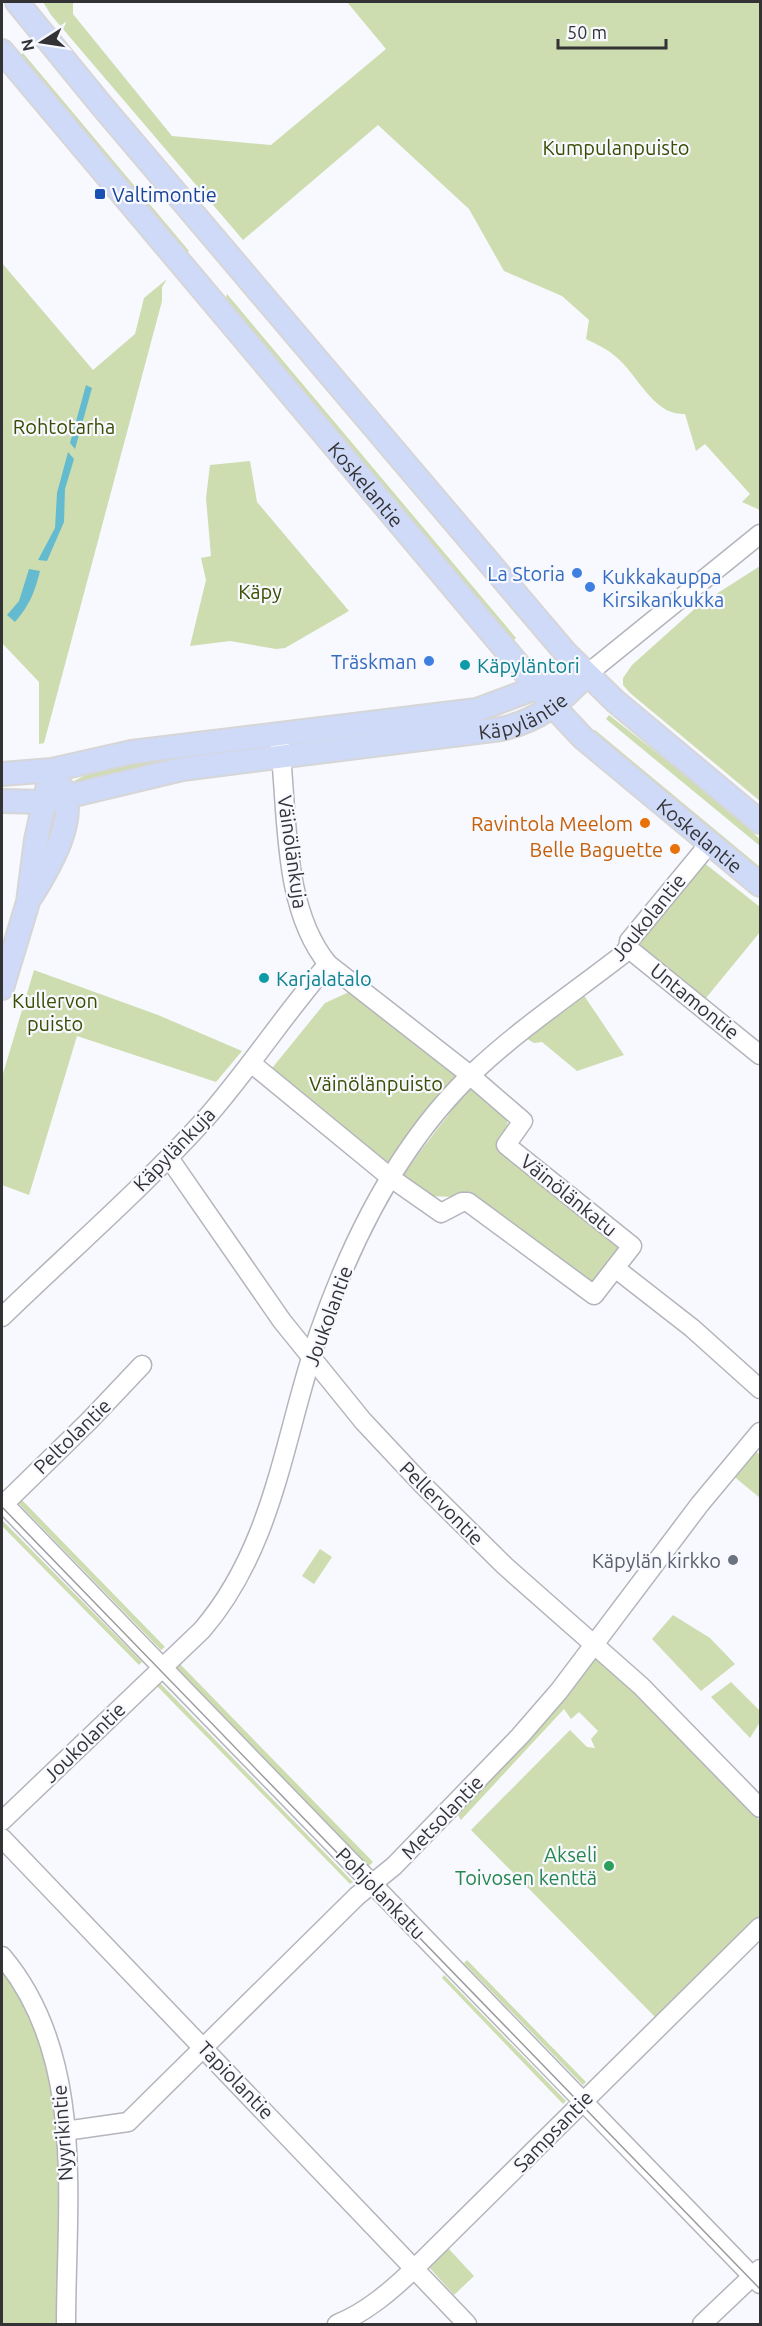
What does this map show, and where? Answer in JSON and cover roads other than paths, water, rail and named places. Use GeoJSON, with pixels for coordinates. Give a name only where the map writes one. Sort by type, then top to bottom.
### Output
{"type":"FeatureCollection","features":[{"type":"Feature","properties":{"kind":"main road","name":"Koskelantie"},"geometry":{"type":"LineString","coordinates":[[17,2],[469,541],[586,675],[760,822]]}},
{"type":"Feature","properties":{"kind":"main road","name":"Koskelantie"},"geometry":{"type":"LineString","coordinates":[[2,51],[554,707],[583,738],[760,885]]}},
{"type":"Feature","properties":{"kind":"main road","name":"Käpyläntie"},"geometry":{"type":"LineString","coordinates":[[2,801],[44,802],[68,798],[280,744],[477,710],[557,680],[586,675]]}},
{"type":"Feature","properties":{"kind":"main road","name":"Käpyläntie"},"geometry":{"type":"LineString","coordinates":[[2,774],[52,770],[132,752],[501,729],[526,723],[554,707],[586,675]]}},
{"type":"Feature","properties":{"kind":"main road"},"geometry":{"type":"LineString","coordinates":[[28,902],[51,864],[61,841],[68,798],[52,770]]}},
{"type":"Feature","properties":{"kind":"main road"},"geometry":{"type":"LineString","coordinates":[[2,988],[28,902],[36,840],[52,770]]}},
{"type":"Feature","properties":{"kind":"street"},"geometry":{"type":"LineString","coordinates":[[586,675],[760,534]]}},
{"type":"Feature","properties":{"kind":"street","name":"Väinölänkuja"},"geometry":{"type":"LineString","coordinates":[[280,744],[297,902],[317,951],[328,964],[470,1076]]}},
{"type":"Feature","properties":{"kind":"street","name":"Joukolantie"},"geometry":{"type":"LineString","coordinates":[[2,1821],[219,1610],[254,1547],[270,1507],[312,1356],[336,1289],[366,1223],[391,1178],[428,1124],[470,1076],[511,1038],[628,948],[629,941],[709,844]]}},
{"type":"Feature","properties":{"kind":"street","name":"Untamontie"},"geometry":{"type":"LineString","coordinates":[[628,948],[760,1055]]}},
{"type":"Feature","properties":{"kind":"street","name":"Käpylänkuja"},"geometry":{"type":"LineString","coordinates":[[2,1317],[169,1158],[251,1063],[261,1046],[328,964]]}},
{"type":"Feature","properties":{"kind":"street"},"geometry":{"type":"LineString","coordinates":[[251,1063],[391,1178]]}},
{"type":"Feature","properties":{"kind":"street","name":"Väinölänkatu"},"geometry":{"type":"LineString","coordinates":[[391,1178],[441,1213],[462,1202],[468,1202],[594,1295],[615,1268],[632,1246],[506,1145],[523,1121],[470,1076]]}},
{"type":"Feature","properties":{"kind":"street","name":"Pellervontie"},"geometry":{"type":"LineString","coordinates":[[169,1158],[282,1321],[363,1421],[423,1485],[505,1566],[641,1686],[760,1808]]}},
{"type":"Feature","properties":{"kind":"street","name":"Väinölänkatu"},"geometry":{"type":"LineString","coordinates":[[615,1268],[692,1328],[760,1389]]}},
{"type":"Feature","properties":{"kind":"street","name":"Peltolantie"},"geometry":{"type":"LineString","coordinates":[[2,1504],[89,1421],[142,1365]]}},
{"type":"Feature","properties":{"kind":"street","name":"Metsolantie"},"geometry":{"type":"LineString","coordinates":[[66,2131],[128,2122],[373,1883],[394,1866],[520,1736],[594,1645],[665,1548],[760,1432]]}},
{"type":"Feature","properties":{"kind":"street","name":"Pohjolankatu"},"geometry":{"type":"LineString","coordinates":[[2,1504],[583,2101],[758,2276]]}},
{"type":"Feature","properties":{"kind":"street","name":"Tapiolantie"},"geometry":{"type":"LineString","coordinates":[[2,1838],[416,2268],[467,2325]]}},
{"type":"Feature","properties":{"kind":"street","name":"Sampsantie"},"geometry":{"type":"LineString","coordinates":[[338,2325],[393,2289],[416,2268],[760,1927]]}},
{"type":"Feature","properties":{"kind":"street","name":"Nyyrikintie"},"geometry":{"type":"LineString","coordinates":[[2,1956],[32,2004],[48,2043],[59,2080],[66,2131],[66,2325]]}},
{"type":"Feature","properties":{"kind":"street"},"geometry":{"type":"LineString","coordinates":[[702,2325],[758,2276]]}},
{"type":"Feature","properties":{"kind":"water"},"geometry":{"type":"Polygon","coordinates":[[[86,385],[92,388],[75,449],[70,443],[86,385]]]}},
{"type":"Feature","properties":{"kind":"water"},"geometry":{"type":"Polygon","coordinates":[[[68,452],[74,459],[65,489],[64,522],[47,561],[38,560],[55,528],[57,493],[68,452]]]}},
{"type":"Feature","properties":{"kind":"water"},"geometry":{"type":"Polygon","coordinates":[[[29,569],[40,571],[38,579],[28,604],[15,622],[7,615],[19,601],[29,569]]]}},
{"type":"Feature","properties":{"kind":"tram line"},"geometry":{"type":"LineString","coordinates":[[2,1507],[760,2289]]}},
{"type":"Feature","properties":{"kind":"place","name":"Valtimontie"},"geometry":{"type":"Point","coordinates":[100,194]}},
{"type":"Feature","properties":{"kind":"place","name":"La Storia"},"geometry":{"type":"Point","coordinates":[577,573]}},
{"type":"Feature","properties":{"kind":"place","name":"Kukkakauppa Kirsikankukka"},"geometry":{"type":"Point","coordinates":[590,587]}},
{"type":"Feature","properties":{"kind":"place","name":"Träskman"},"geometry":{"type":"Point","coordinates":[429,661]}},
{"type":"Feature","properties":{"kind":"place","name":"Käpyläntori"},"geometry":{"type":"Point","coordinates":[465,665]}},
{"type":"Feature","properties":{"kind":"place","name":"Ravintola Meelom"},"geometry":{"type":"Point","coordinates":[645,823]}},
{"type":"Feature","properties":{"kind":"place","name":"Belle Baguette"},"geometry":{"type":"Point","coordinates":[675,849]}},
{"type":"Feature","properties":{"kind":"place","name":"Karjalatalo"},"geometry":{"type":"Point","coordinates":[264,978]}},
{"type":"Feature","properties":{"kind":"place","name":"Käpylän kirkko"},"geometry":{"type":"Point","coordinates":[733,1560]}},
{"type":"Feature","properties":{"kind":"place","name":"Akseli Toivosen kenttä"},"geometry":{"type":"Point","coordinates":[609,1866]}},
{"type":"Feature","properties":{"kind":"park label","name":"Kumpulanpuisto"},"geometry":{"type":"Point","coordinates":[616,147]}},
{"type":"Feature","properties":{"kind":"park label","name":"Rohtotarha"},"geometry":{"type":"Point","coordinates":[64,426]}},
{"type":"Feature","properties":{"kind":"park label","name":"Käpy"},"geometry":{"type":"Point","coordinates":[260,591]}},
{"type":"Feature","properties":{"kind":"park label","name":"Kullervon puisto"},"geometry":{"type":"Point","coordinates":[55,1012]}},
{"type":"Feature","properties":{"kind":"park label","name":"Väinölänpuisto"},"geometry":{"type":"Point","coordinates":[376,1083]}}]}
